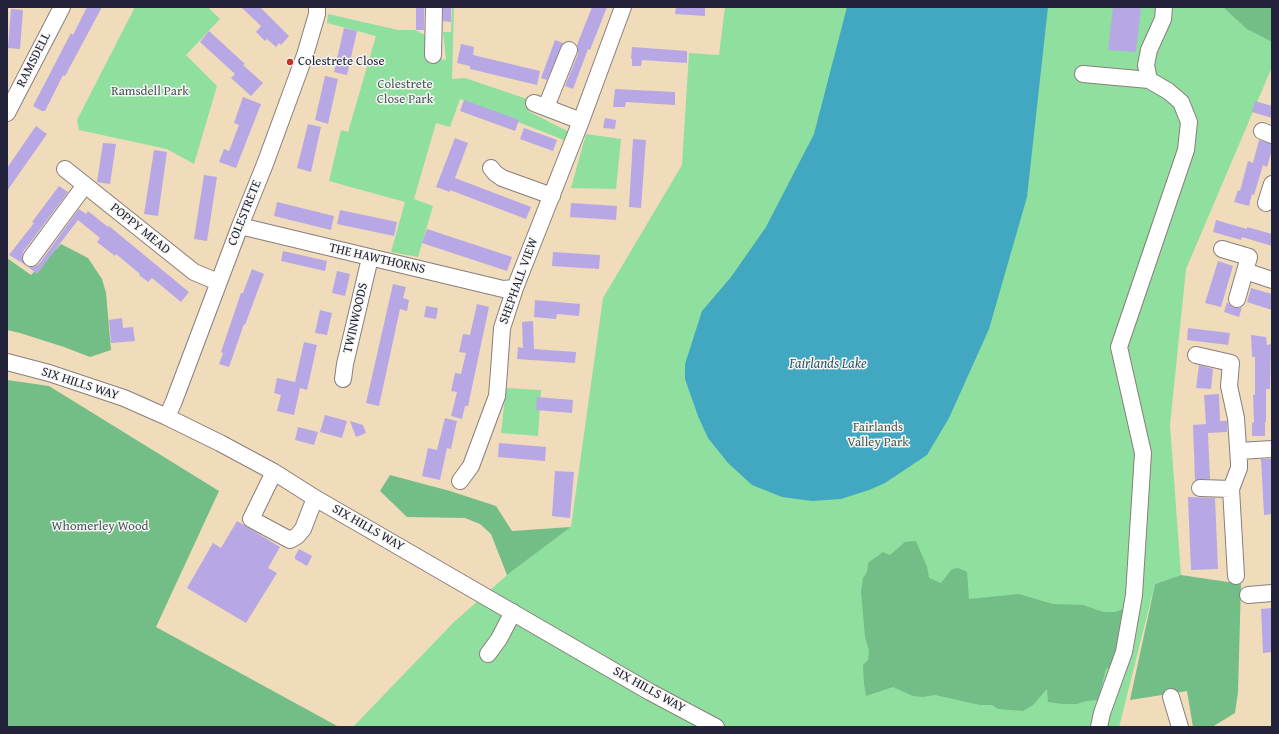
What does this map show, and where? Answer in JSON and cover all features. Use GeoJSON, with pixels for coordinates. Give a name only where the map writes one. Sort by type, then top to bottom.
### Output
{"type":"FeatureCollection","features":[{"type":"Feature","properties":{"kind":"street","name":"RAMSDELL"},"geometry":{"type":"LineString","coordinates":[[7,113],[62,7]]}},
{"type":"Feature","properties":{"kind":"street","name":"COLESTRETE"},"geometry":{"type":"LineString","coordinates":[[167,417],[218,282],[265,164],[304,55],[318,7]]}},
{"type":"Feature","properties":{"kind":"street"},"geometry":{"type":"LineString","coordinates":[[433,55],[434,7]]}},
{"type":"Feature","properties":{"kind":"street","name":"SHEPHALL VIEW"},"geometry":{"type":"LineString","coordinates":[[460,481],[471,466],[496,396],[502,328],[515,288],[581,121],[623,7]]}},
{"type":"Feature","properties":{"kind":"street"},"geometry":{"type":"LineString","coordinates":[[1149,80],[1146,65],[1149,50],[1163,19],[1164,7]]}},
{"type":"Feature","properties":{"kind":"street"},"geometry":{"type":"LineString","coordinates":[[569,50],[540,105],[581,121]]}},
{"type":"Feature","properties":{"kind":"street"},"geometry":{"type":"LineString","coordinates":[[1083,74],[1149,80],[1168,91],[1181,102],[1188,122],[1186,150],[1119,346],[1143,453],[1143,459],[1134,595],[1124,652],[1102,713],[1099,727]]}},
{"type":"Feature","properties":{"kind":"street"},"geometry":{"type":"LineString","coordinates":[[491,168],[502,178],[552,196]]}},
{"type":"Feature","properties":{"kind":"street","name":"POPPY MEAD"},"geometry":{"type":"LineString","coordinates":[[65,169],[194,272],[218,282]]}},
{"type":"Feature","properties":{"kind":"street"},"geometry":{"type":"LineString","coordinates":[[1266,203],[1272,184]]}},
{"type":"Feature","properties":{"kind":"street"},"geometry":{"type":"LineString","coordinates":[[32,258],[85,185]]}},
{"type":"Feature","properties":{"kind":"street","name":"THE HAWTHORNS"},"geometry":{"type":"LineString","coordinates":[[240,226],[503,289],[515,288]]}},
{"type":"Feature","properties":{"kind":"street"},"geometry":{"type":"LineString","coordinates":[[1222,249],[1249,258],[1237,299]]}},
{"type":"Feature","properties":{"kind":"street","name":"TWINWOODS"},"geometry":{"type":"LineString","coordinates":[[343,379],[345,364],[370,258]]}},
{"type":"Feature","properties":{"kind":"street"},"geometry":{"type":"LineString","coordinates":[[1245,271],[1272,280]]}},
{"type":"Feature","properties":{"kind":"street"},"geometry":{"type":"LineString","coordinates":[[1196,356],[1231,363],[1229,386],[1236,418],[1239,451],[1239,468],[1231,489],[1236,576]]}},
{"type":"Feature","properties":{"kind":"street","name":"SIX HILLS WAY"},"geometry":{"type":"LineString","coordinates":[[7,362],[91,386],[167,417],[220,443],[274,472],[315,498],[650,692],[716,727]]}},
{"type":"Feature","properties":{"kind":"street"},"geometry":{"type":"LineString","coordinates":[[1239,451],[1272,449]]}},
{"type":"Feature","properties":{"kind":"street"},"geometry":{"type":"LineString","coordinates":[[274,472],[251,519],[290,540],[297,536],[303,529],[315,498]]}},
{"type":"Feature","properties":{"kind":"street"},"geometry":{"type":"LineString","coordinates":[[1200,488],[1231,489]]}},
{"type":"Feature","properties":{"kind":"street"},"geometry":{"type":"LineString","coordinates":[[1248,594],[1272,593]]}},
{"type":"Feature","properties":{"kind":"street"},"geometry":{"type":"LineString","coordinates":[[488,654],[513,612]]}},
{"type":"Feature","properties":{"kind":"street"},"geometry":{"type":"LineString","coordinates":[[1171,697],[1180,727]]}},
{"type":"Feature","properties":{"kind":"green space","name":"Ramsdell Park"},"geometry":{"type":"Polygon","coordinates":[[[135,7],[208,7],[220,19],[186,55],[217,86],[194,164],[167,149],[79,130],[77,120],[135,7]]]}},
{"type":"Feature","properties":{"kind":"green space","name":"Colestrete Close Park"},"geometry":{"type":"Polygon","coordinates":[[[452,7],[454,7],[452,79],[465,78],[527,99],[528,111],[571,133],[569,142],[460,99],[450,127],[436,123],[414,199],[433,206],[418,257],[391,252],[405,202],[329,181],[341,130],[348,132],[376,36],[327,23],[328,14],[398,30],[415,30],[429,37],[429,57],[446,60],[443,32],[451,32],[452,7]]]}},
{"type":"Feature","properties":{"kind":"green space","name":"Fairlands Valley Park"},"geometry":{"type":"Polygon","coordinates":[[[725,7],[1272,7],[1272,67],[1186,269],[1170,425],[1181,575],[1155,584],[1119,727],[353,727],[453,623],[507,575],[571,527],[603,298],[682,165],[689,53],[719,55],[725,7]]]}},
{"type":"Feature","properties":{"kind":"green space"},"geometry":{"type":"Polygon","coordinates":[[[1223,7],[1272,7],[1272,42],[1247,29],[1223,7]]]}},
{"type":"Feature","properties":{"kind":"green space"},"geometry":{"type":"Polygon","coordinates":[[[586,134],[621,139],[616,189],[571,188],[586,134]]]}},
{"type":"Feature","properties":{"kind":"green space"},"geometry":{"type":"Polygon","coordinates":[[[61,244],[88,258],[102,279],[106,293],[111,350],[90,357],[64,347],[7,330],[7,258],[31,275],[61,244]]]}},
{"type":"Feature","properties":{"kind":"green space","name":"Whomerley Wood"},"geometry":{"type":"Polygon","coordinates":[[[7,380],[49,386],[219,491],[156,627],[339,727],[7,727],[7,380]]]}},
{"type":"Feature","properties":{"kind":"green space"},"geometry":{"type":"Polygon","coordinates":[[[506,388],[541,390],[538,436],[501,433],[506,388]]]}},
{"type":"Feature","properties":{"kind":"green space"},"geometry":{"type":"Polygon","coordinates":[[[390,475],[450,491],[496,506],[512,531],[571,527],[507,575],[491,534],[480,524],[465,518],[407,517],[380,491],[390,475]]]}},
{"type":"Feature","properties":{"kind":"green space"},"geometry":{"type":"Polygon","coordinates":[[[916,541],[927,567],[929,578],[941,583],[952,569],[958,568],[967,572],[969,599],[1019,594],[1053,604],[1083,605],[1103,612],[1115,612],[1126,608],[1116,664],[1106,669],[1098,700],[1086,701],[1077,704],[1048,702],[1047,689],[1033,705],[1023,711],[998,709],[992,705],[980,705],[935,695],[923,697],[913,696],[893,687],[866,696],[863,665],[868,660],[869,650],[865,637],[861,592],[863,578],[867,572],[868,563],[883,552],[890,555],[905,542],[916,541]]]}},
{"type":"Feature","properties":{"kind":"green space"},"geometry":{"type":"Polygon","coordinates":[[[1181,575],[1241,584],[1238,692],[1235,713],[1212,727],[1193,727],[1187,691],[1130,700],[1155,584],[1181,575]]]}},
{"type":"Feature","properties":{"kind":"water","name":"Fairlands Lake"},"geometry":{"type":"Polygon","coordinates":[[[847,7],[1048,7],[1027,197],[989,329],[949,418],[927,455],[885,483],[841,499],[812,501],[782,497],[752,485],[728,463],[708,438],[698,416],[685,379],[685,364],[702,311],[731,277],[766,227],[814,134],[847,7]]]}},
{"type":"Feature","properties":{"kind":"building"},"geometry":{"type":"Polygon","coordinates":[[[87,7],[102,7],[65,76],[63,75],[45,111],[42,111],[33,106],[71,33],[73,35],[87,7]]]}},
{"type":"Feature","properties":{"kind":"building"},"geometry":{"type":"Polygon","coordinates":[[[241,7],[260,7],[289,36],[281,45],[279,43],[276,47],[267,39],[265,41],[256,32],[261,26],[241,7]]]}},
{"type":"Feature","properties":{"kind":"building"},"geometry":{"type":"Polygon","coordinates":[[[416,7],[424,7],[424,30],[416,30],[416,7]]]}},
{"type":"Feature","properties":{"kind":"building"},"geometry":{"type":"Polygon","coordinates":[[[443,7],[451,7],[451,22],[443,21],[443,7]]]}},
{"type":"Feature","properties":{"kind":"building"},"geometry":{"type":"Polygon","coordinates":[[[592,7],[607,7],[590,50],[588,49],[573,89],[565,86],[578,54],[577,45],[592,7]]]}},
{"type":"Feature","properties":{"kind":"building"},"geometry":{"type":"Polygon","coordinates":[[[676,7],[705,7],[705,16],[675,14],[676,7]]]}},
{"type":"Feature","properties":{"kind":"building"},"geometry":{"type":"Polygon","coordinates":[[[1113,7],[1141,7],[1136,52],[1108,50],[1113,7]]]}},
{"type":"Feature","properties":{"kind":"building"},"geometry":{"type":"Polygon","coordinates":[[[11,9],[23,10],[20,49],[8,48],[11,9]]]}},
{"type":"Feature","properties":{"kind":"building"},"geometry":{"type":"Polygon","coordinates":[[[344,28],[357,31],[347,75],[334,72],[344,28]]]}},
{"type":"Feature","properties":{"kind":"building"},"geometry":{"type":"Polygon","coordinates":[[[209,31],[245,64],[243,65],[263,83],[251,96],[231,78],[235,74],[200,42],[209,31]]]}},
{"type":"Feature","properties":{"kind":"building"},"geometry":{"type":"Polygon","coordinates":[[[555,40],[563,43],[547,80],[541,78],[555,40]]]}},
{"type":"Feature","properties":{"kind":"building"},"geometry":{"type":"Polygon","coordinates":[[[461,44],[474,47],[473,55],[540,71],[537,85],[470,69],[470,66],[457,63],[461,44]]]}},
{"type":"Feature","properties":{"kind":"building"},"geometry":{"type":"Polygon","coordinates":[[[632,47],[687,51],[687,63],[642,60],[641,66],[632,66],[632,47]]]}},
{"type":"Feature","properties":{"kind":"building"},"geometry":{"type":"Polygon","coordinates":[[[325,76],[338,79],[328,124],[315,120],[325,76]]]}},
{"type":"Feature","properties":{"kind":"building"},"geometry":{"type":"Polygon","coordinates":[[[615,89],[675,92],[675,105],[626,102],[625,107],[613,107],[615,89]]]}},
{"type":"Feature","properties":{"kind":"building"},"geometry":{"type":"Polygon","coordinates":[[[243,97],[261,104],[236,168],[219,162],[224,149],[229,151],[239,125],[234,123],[243,97]]]}},
{"type":"Feature","properties":{"kind":"building"},"geometry":{"type":"Polygon","coordinates":[[[464,100],[519,120],[515,131],[460,111],[464,100]]]}},
{"type":"Feature","properties":{"kind":"building"},"geometry":{"type":"Polygon","coordinates":[[[1255,101],[1272,106],[1272,118],[1252,112],[1255,101]]]}},
{"type":"Feature","properties":{"kind":"building"},"geometry":{"type":"Polygon","coordinates":[[[605,118],[616,120],[615,129],[603,128],[605,118]]]}},
{"type":"Feature","properties":{"kind":"building"},"geometry":{"type":"Polygon","coordinates":[[[308,124],[321,127],[311,172],[297,168],[308,124]]]}},
{"type":"Feature","properties":{"kind":"building"},"geometry":{"type":"Polygon","coordinates":[[[36,126],[47,134],[7,191],[7,168],[36,126]]]}},
{"type":"Feature","properties":{"kind":"building"},"geometry":{"type":"Polygon","coordinates":[[[524,128],[557,140],[553,151],[520,139],[524,128]]]}},
{"type":"Feature","properties":{"kind":"building"},"geometry":{"type":"Polygon","coordinates":[[[455,138],[468,143],[455,178],[531,207],[526,219],[450,190],[450,192],[436,187],[455,138]]]}},
{"type":"Feature","properties":{"kind":"building"},"geometry":{"type":"Polygon","coordinates":[[[633,139],[646,140],[641,208],[629,207],[633,139]]]}},
{"type":"Feature","properties":{"kind":"building"},"geometry":{"type":"Polygon","coordinates":[[[1259,140],[1272,144],[1272,150],[1267,167],[1263,165],[1249,206],[1234,202],[1238,190],[1240,191],[1248,161],[1253,163],[1259,140]]]}},
{"type":"Feature","properties":{"kind":"building"},"geometry":{"type":"Polygon","coordinates":[[[103,143],[116,144],[110,184],[97,182],[103,143]]]}},
{"type":"Feature","properties":{"kind":"building"},"geometry":{"type":"Polygon","coordinates":[[[154,150],[167,152],[158,216],[144,214],[154,150]]]}},
{"type":"Feature","properties":{"kind":"building"},"geometry":{"type":"Polygon","coordinates":[[[204,175],[217,177],[207,241],[194,239],[204,175]]]}},
{"type":"Feature","properties":{"kind":"building"},"geometry":{"type":"Polygon","coordinates":[[[59,186],[68,192],[23,252],[22,257],[24,264],[9,255],[34,223],[32,222],[59,186]]]}},
{"type":"Feature","properties":{"kind":"building"},"geometry":{"type":"Polygon","coordinates":[[[277,202],[334,216],[331,230],[274,216],[277,202]]]}},
{"type":"Feature","properties":{"kind":"building"},"geometry":{"type":"Polygon","coordinates":[[[571,203],[617,206],[616,220],[570,217],[571,203]]]}},
{"type":"Feature","properties":{"kind":"building"},"geometry":{"type":"Polygon","coordinates":[[[79,209],[86,214],[88,211],[108,227],[109,226],[189,292],[181,302],[152,278],[148,282],[116,254],[115,256],[97,242],[100,238],[78,220],[37,274],[27,266],[34,267],[39,264],[79,209]]]}},
{"type":"Feature","properties":{"kind":"building"},"geometry":{"type":"Polygon","coordinates":[[[340,210],[397,222],[394,236],[337,224],[340,210]]]}},
{"type":"Feature","properties":{"kind":"building"},"geometry":{"type":"Polygon","coordinates":[[[1216,220],[1247,229],[1247,227],[1272,234],[1272,246],[1242,237],[1241,240],[1213,232],[1216,220]]]}},
{"type":"Feature","properties":{"kind":"building"},"geometry":{"type":"Polygon","coordinates":[[[427,229],[512,257],[507,271],[422,243],[427,229]]]}},
{"type":"Feature","properties":{"kind":"building"},"geometry":{"type":"Polygon","coordinates":[[[283,251],[327,261],[325,271],[281,261],[283,251]]]}},
{"type":"Feature","properties":{"kind":"building"},"geometry":{"type":"Polygon","coordinates":[[[553,252],[600,255],[599,269],[552,266],[553,252]]]}},
{"type":"Feature","properties":{"kind":"building"},"geometry":{"type":"Polygon","coordinates":[[[1218,261],[1233,266],[1221,307],[1205,303],[1218,261]]]}},
{"type":"Feature","properties":{"kind":"building"},"geometry":{"type":"Polygon","coordinates":[[[252,269],[264,274],[229,367],[219,364],[223,353],[221,352],[241,293],[243,293],[252,269]]]}},
{"type":"Feature","properties":{"kind":"building"},"geometry":{"type":"Polygon","coordinates":[[[337,271],[350,274],[345,296],[332,293],[337,271]]]}},
{"type":"Feature","properties":{"kind":"building"},"geometry":{"type":"Polygon","coordinates":[[[393,284],[406,287],[403,298],[409,300],[407,311],[400,309],[379,406],[366,403],[393,284]]]}},
{"type":"Feature","properties":{"kind":"building"},"geometry":{"type":"Polygon","coordinates":[[[1251,288],[1272,294],[1272,310],[1247,302],[1251,288]]]}},
{"type":"Feature","properties":{"kind":"building"},"geometry":{"type":"Polygon","coordinates":[[[535,300],[580,304],[579,316],[557,314],[556,319],[534,317],[535,300]]]}},
{"type":"Feature","properties":{"kind":"building"},"geometry":{"type":"Polygon","coordinates":[[[1227,302],[1234,308],[1242,307],[1239,317],[1224,312],[1227,302]]]}},
{"type":"Feature","properties":{"kind":"building"},"geometry":{"type":"Polygon","coordinates":[[[477,304],[489,307],[468,406],[465,406],[462,419],[451,416],[457,392],[451,391],[455,373],[461,374],[466,353],[459,352],[463,334],[470,335],[477,304]]]}},
{"type":"Feature","properties":{"kind":"building"},"geometry":{"type":"Polygon","coordinates":[[[426,306],[438,308],[436,319],[424,317],[426,306]]]}},
{"type":"Feature","properties":{"kind":"building"},"geometry":{"type":"Polygon","coordinates":[[[320,310],[332,313],[327,335],[315,333],[320,310]]]}},
{"type":"Feature","properties":{"kind":"building"},"geometry":{"type":"Polygon","coordinates":[[[122,318],[123,328],[133,327],[135,341],[111,343],[109,320],[122,318]]]}},
{"type":"Feature","properties":{"kind":"building"},"geometry":{"type":"Polygon","coordinates":[[[533,321],[534,349],[576,352],[575,363],[517,359],[518,347],[523,348],[522,322],[533,321]]]}},
{"type":"Feature","properties":{"kind":"building"},"geometry":{"type":"Polygon","coordinates":[[[1188,328],[1230,333],[1228,345],[1187,340],[1188,328]]]}},
{"type":"Feature","properties":{"kind":"building"},"geometry":{"type":"Polygon","coordinates":[[[1251,335],[1266,337],[1267,345],[1271,344],[1270,389],[1266,389],[1265,436],[1252,436],[1252,423],[1254,422],[1253,395],[1255,395],[1255,357],[1252,357],[1251,335]]]}},
{"type":"Feature","properties":{"kind":"building"},"geometry":{"type":"Polygon","coordinates":[[[304,342],[317,345],[307,390],[300,388],[294,415],[277,411],[281,395],[274,393],[277,378],[295,382],[304,342]]]}},
{"type":"Feature","properties":{"kind":"building"},"geometry":{"type":"Polygon","coordinates":[[[1199,365],[1213,369],[1211,389],[1196,388],[1199,365]]]}},
{"type":"Feature","properties":{"kind":"building"},"geometry":{"type":"Polygon","coordinates":[[[1219,394],[1220,421],[1227,421],[1227,432],[1208,433],[1210,479],[1195,480],[1193,425],[1206,424],[1204,395],[1219,394]]]}},
{"type":"Feature","properties":{"kind":"building"},"geometry":{"type":"Polygon","coordinates":[[[537,397],[573,400],[572,413],[536,410],[537,397]]]}},
{"type":"Feature","properties":{"kind":"building"},"geometry":{"type":"Polygon","coordinates":[[[325,415],[347,421],[342,438],[320,432],[325,415]]]}},
{"type":"Feature","properties":{"kind":"building"},"geometry":{"type":"Polygon","coordinates":[[[445,418],[457,421],[451,449],[447,448],[440,480],[422,476],[428,448],[437,450],[445,418]]]}},
{"type":"Feature","properties":{"kind":"building"},"geometry":{"type":"Polygon","coordinates":[[[350,421],[363,425],[366,433],[356,437],[350,421]]]}},
{"type":"Feature","properties":{"kind":"building"},"geometry":{"type":"Polygon","coordinates":[[[298,427],[318,432],[314,445],[295,440],[298,427]]]}},
{"type":"Feature","properties":{"kind":"building"},"geometry":{"type":"Polygon","coordinates":[[[499,443],[546,447],[545,461],[498,457],[499,443]]]}},
{"type":"Feature","properties":{"kind":"building"},"geometry":{"type":"Polygon","coordinates":[[[1261,459],[1272,459],[1272,514],[1264,515],[1261,459]]]}},
{"type":"Feature","properties":{"kind":"building"},"geometry":{"type":"Polygon","coordinates":[[[555,471],[574,472],[570,518],[552,516],[555,471]]]}},
{"type":"Feature","properties":{"kind":"building"},"geometry":{"type":"Polygon","coordinates":[[[1188,497],[1215,498],[1218,569],[1191,570],[1188,497]]]}},
{"type":"Feature","properties":{"kind":"building"},"geometry":{"type":"Polygon","coordinates":[[[237,521],[280,547],[268,568],[277,573],[246,623],[187,588],[213,543],[221,548],[237,521]]]}},
{"type":"Feature","properties":{"kind":"building"},"geometry":{"type":"Polygon","coordinates":[[[299,549],[312,556],[307,566],[295,559],[299,549]]]}},
{"type":"Feature","properties":{"kind":"building"},"geometry":{"type":"Polygon","coordinates":[[[1272,608],[1272,652],[1263,653],[1261,609],[1272,608]]]}},
{"type":"Feature","properties":{"kind":"place","name":"Colestrete Close"},"geometry":{"type":"Point","coordinates":[290,62]}}]}
